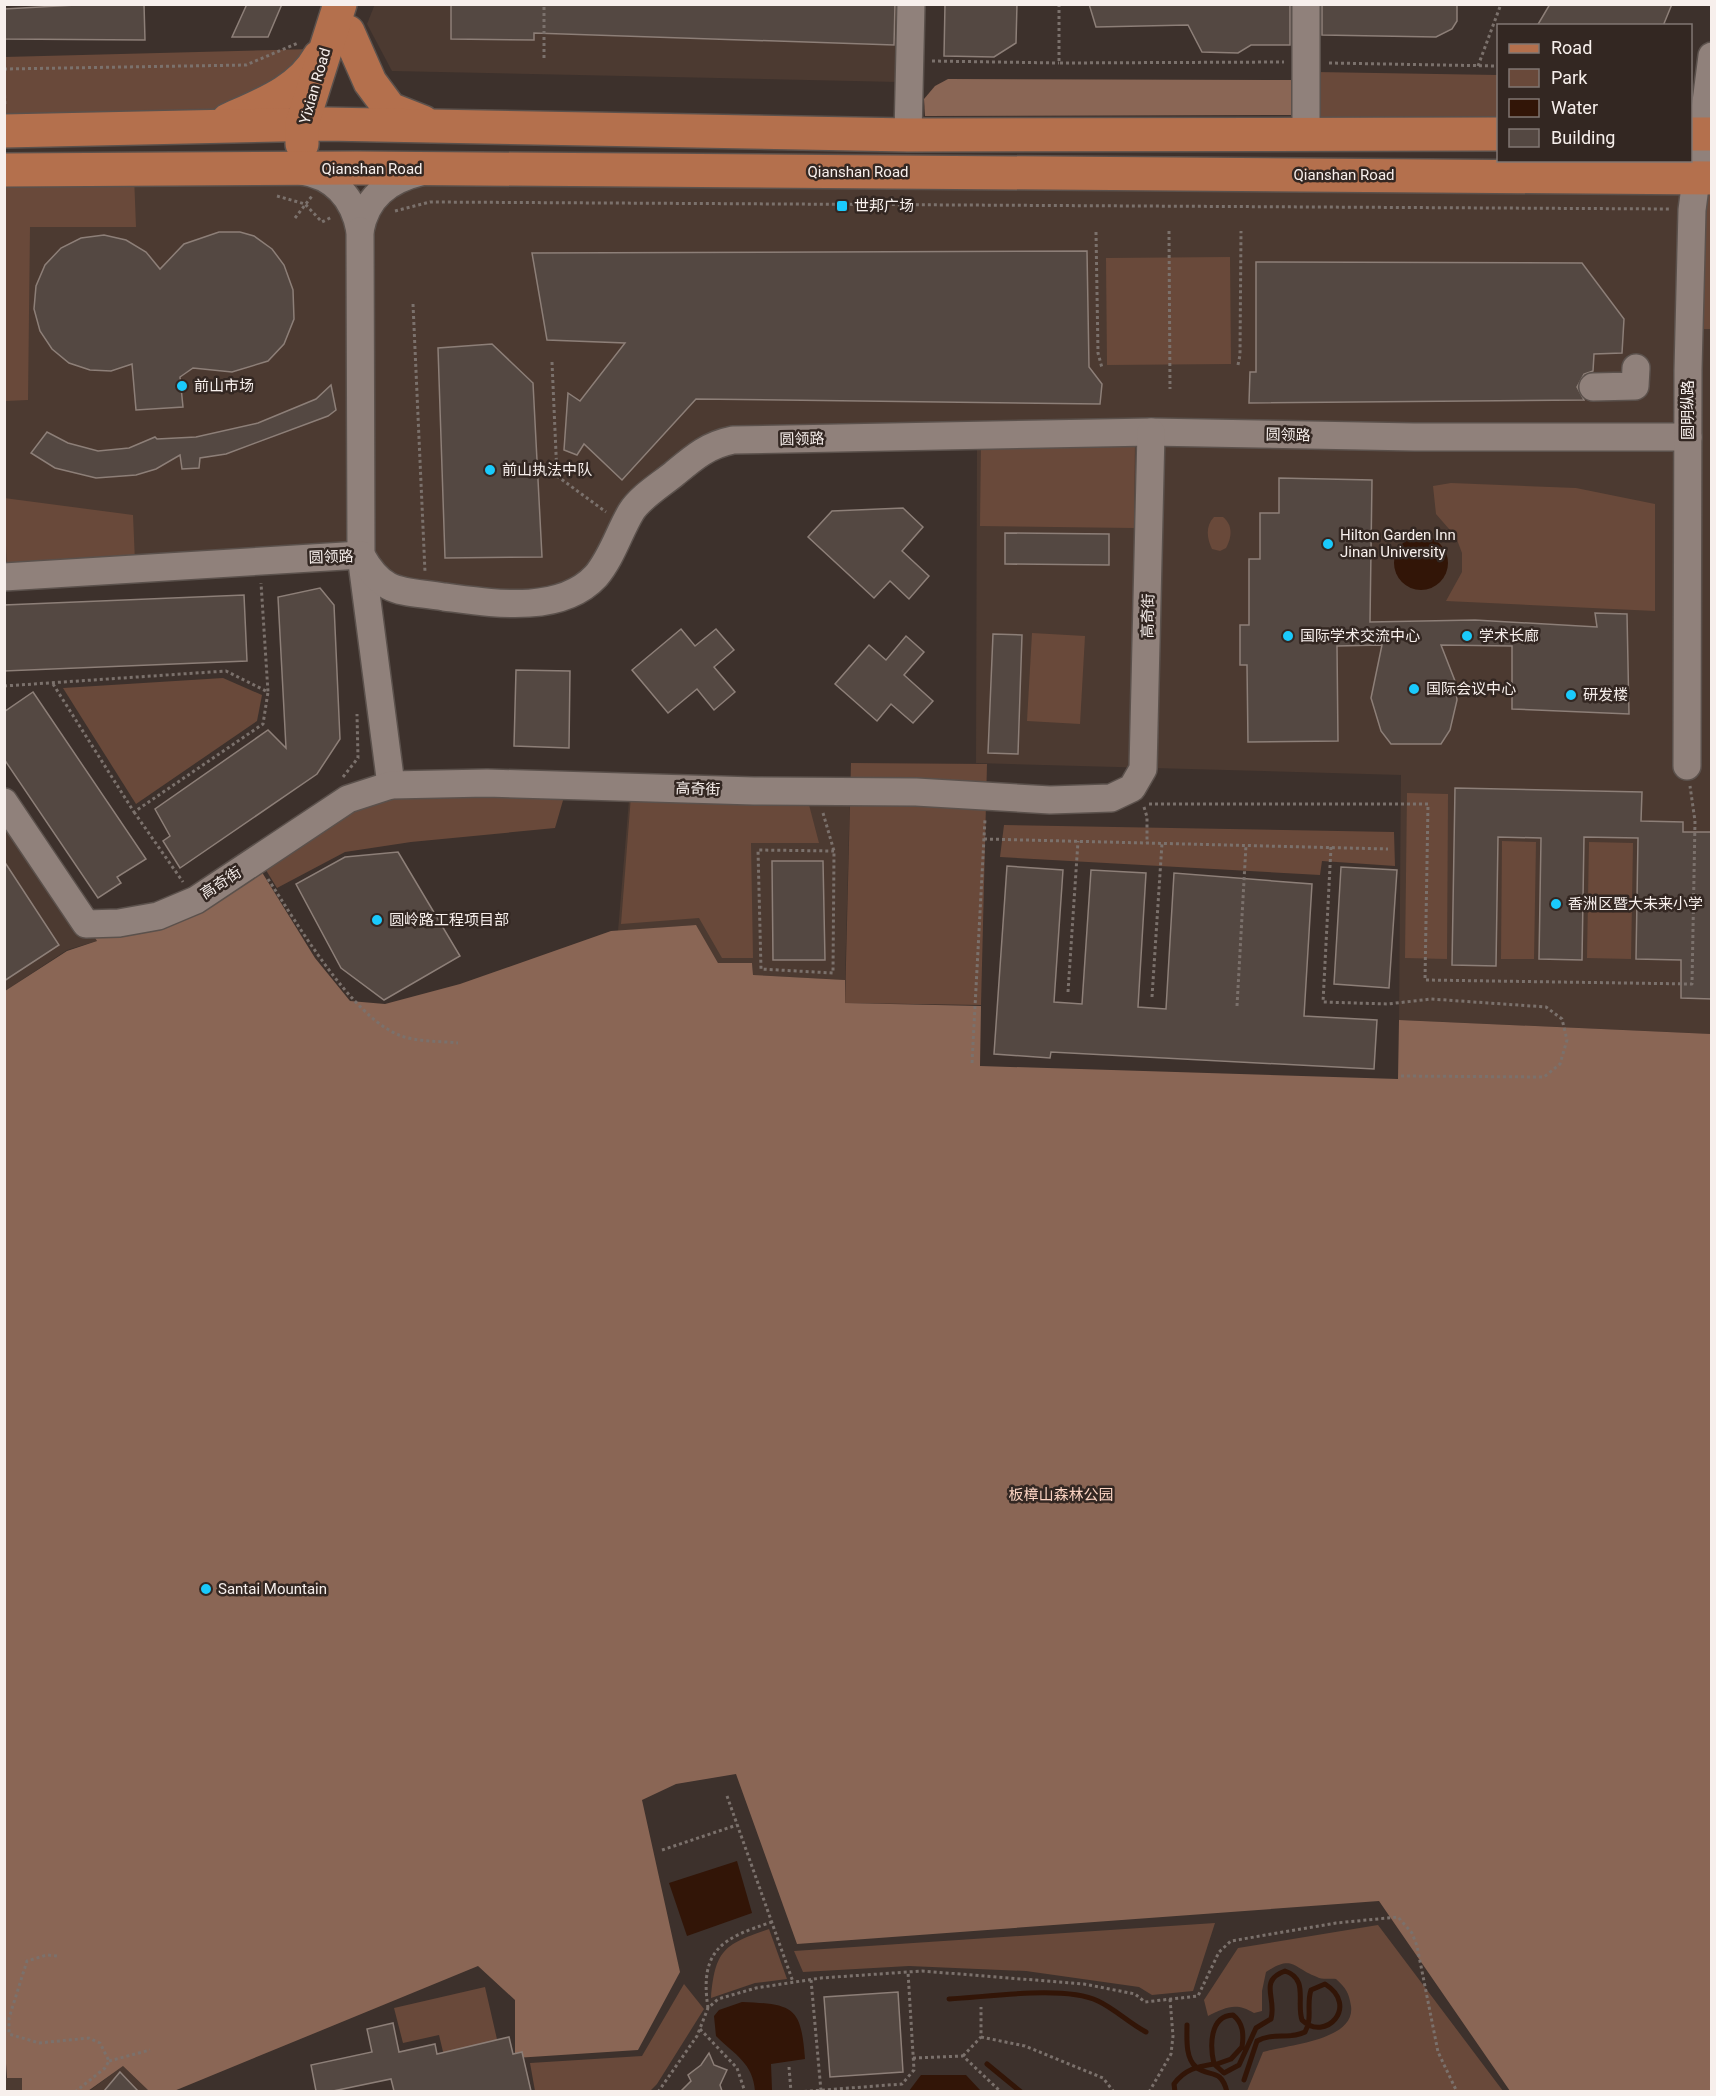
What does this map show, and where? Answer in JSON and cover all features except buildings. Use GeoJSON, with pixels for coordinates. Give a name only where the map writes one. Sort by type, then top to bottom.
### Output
{"type":"FeatureCollection","features":[{"type":"Feature","properties":{"kind":"main road","name":"Yixian Road"},"geometry":{"type":"LineString","coordinates":[[298,176],[345,17]]}},
{"type":"Feature","properties":{"kind":"main road"},"geometry":{"type":"LineString","coordinates":[[345,17],[370,81],[390,109],[432,126]]}},
{"type":"Feature","properties":{"kind":"main road"},"geometry":{"type":"LineString","coordinates":[[212,127],[260,107],[304,78],[345,17]]}},
{"type":"Feature","properties":{"kind":"main road"},"geometry":{"type":"LineString","coordinates":[[4,131],[314,124],[908,135],[1497,135]]}},
{"type":"Feature","properties":{"kind":"main road","name":"Qianshan Road"},"geometry":{"type":"LineString","coordinates":[[4,170],[298,176],[433,169],[1704,178]]}},
{"type":"Feature","properties":{"kind":"lane"},"geometry":{"type":"LineString","coordinates":[[908,135],[911,4]]}},
{"type":"Feature","properties":{"kind":"lane"},"geometry":{"type":"LineString","coordinates":[[1306,4],[1306,135]]}},
{"type":"Feature","properties":{"kind":"lane","name":"圆明纵路"},"geometry":{"type":"LineString","coordinates":[[1687,766],[1688,437],[1692,210],[1704,178],[1701,134],[1712,56]]}},
{"type":"Feature","properties":{"kind":"lane"},"geometry":{"type":"LineString","coordinates":[[360,205],[387,185],[433,169]]}},
{"type":"Feature","properties":{"kind":"lane"},"geometry":{"type":"LineString","coordinates":[[298,176],[312,173],[327,179],[360,205]]}},
{"type":"Feature","properties":{"kind":"lane"},"geometry":{"type":"LineString","coordinates":[[360,205],[361,555],[391,785]]}},
{"type":"Feature","properties":{"kind":"lane"},"geometry":{"type":"LineString","coordinates":[[1593,387],[1635,386],[1636,368]]}},
{"type":"Feature","properties":{"kind":"lane","name":"圆领路"},"geometry":{"type":"LineString","coordinates":[[4,577],[361,555],[371,574],[384,586],[484,602],[528,603],[558,598],[585,586],[597,575],[632,510],[700,452],[715,444],[734,440],[1151,432],[1386,437],[1688,437]]}},
{"type":"Feature","properties":{"kind":"lane","name":"高奇街"},"geometry":{"type":"LineString","coordinates":[[4,802],[86,924],[119,923],[158,916],[196,900],[348,799],[391,785],[487,783],[916,792],[1050,801],[1111,798],[1132,788],[1143,769],[1151,432]]}},
{"type":"Feature","properties":{"kind":"path"},"geometry":{"type":"LineString","coordinates":[[544,4],[544,58]]}},
{"type":"Feature","properties":{"kind":"path"},"geometry":{"type":"LineString","coordinates":[[1059,4],[1059,63]]}},
{"type":"Feature","properties":{"kind":"path"},"geometry":{"type":"LineString","coordinates":[[1478,66],[1501,4]]}},
{"type":"Feature","properties":{"kind":"path"},"geometry":{"type":"LineString","coordinates":[[4,69],[246,65],[345,17]]}},
{"type":"Feature","properties":{"kind":"path"},"geometry":{"type":"LineString","coordinates":[[910,61],[1306,62],[1497,66]]}},
{"type":"Feature","properties":{"kind":"path"},"geometry":{"type":"LineString","coordinates":[[298,176],[289,198],[305,204],[322,222],[360,205],[393,211],[430,202],[1692,210]]}},
{"type":"Feature","properties":{"kind":"path"},"geometry":{"type":"LineString","coordinates":[[1169,231],[1170,389]]}},
{"type":"Feature","properties":{"kind":"path"},"geometry":{"type":"LineString","coordinates":[[1238,364],[1241,231]]}},
{"type":"Feature","properties":{"kind":"path"},"geometry":{"type":"LineString","coordinates":[[1096,232],[1098,353],[1102,368]]}},
{"type":"Feature","properties":{"kind":"path"},"geometry":{"type":"LineString","coordinates":[[413,304],[426,594]]}},
{"type":"Feature","properties":{"kind":"path"},"geometry":{"type":"LineString","coordinates":[[552,362],[557,476],[625,526]]}},
{"type":"Feature","properties":{"kind":"path"},"geometry":{"type":"LineString","coordinates":[[134,812],[263,724],[268,692],[260,560]]}},
{"type":"Feature","properties":{"kind":"path"},"geometry":{"type":"LineString","coordinates":[[4,686],[225,671],[268,692]]}},
{"type":"Feature","properties":{"kind":"path"},"geometry":{"type":"LineString","coordinates":[[52,683],[134,812],[196,900]]}},
{"type":"Feature","properties":{"kind":"path"},"geometry":{"type":"LineString","coordinates":[[339,783],[358,758],[357,712]]}},
{"type":"Feature","properties":{"kind":"path"},"geometry":{"type":"LineString","coordinates":[[1147,843],[1147,817],[1143,804],[1428,804],[1425,980],[1692,984],[1695,821],[1687,766]]}},
{"type":"Feature","properties":{"kind":"path"},"geometry":{"type":"LineString","coordinates":[[816,791],[834,851],[833,973],[760,969],[758,850],[834,851]]}},
{"type":"Feature","properties":{"kind":"path"},"geometry":{"type":"LineString","coordinates":[[972,1063],[986,796]]}},
{"type":"Feature","properties":{"kind":"path"},"geometry":{"type":"LineString","coordinates":[[984,839],[1388,849]]}},
{"type":"Feature","properties":{"kind":"path"},"geometry":{"type":"LineString","coordinates":[[1068,992],[1078,841]]}},
{"type":"Feature","properties":{"kind":"path"},"geometry":{"type":"LineString","coordinates":[[1152,997],[1162,843]]}},
{"type":"Feature","properties":{"kind":"path"},"geometry":{"type":"LineString","coordinates":[[1237,1006],[1245,845]]}},
{"type":"Feature","properties":{"kind":"path"},"geometry":{"type":"LineString","coordinates":[[1331,847],[1323,1002],[1388,1004],[1431,999],[1537,1005],[1555,1012],[1562,1019],[1565,1028],[1565,1052],[1553,1072],[1544,1077],[1401,1076]]}},
{"type":"Feature","properties":{"kind":"path"},"geometry":{"type":"LineString","coordinates":[[256,860],[319,956],[380,1025],[401,1036],[458,1043]]}},
{"type":"Feature","properties":{"kind":"path"},"geometry":{"type":"LineString","coordinates":[[727,1796],[793,1982]]}},
{"type":"Feature","properties":{"kind":"path"},"geometry":{"type":"LineString","coordinates":[[662,1850],[737,1825]]}},
{"type":"Feature","properties":{"kind":"path"},"geometry":{"type":"LineString","coordinates":[[708,2007],[718,1999],[756,1988],[811,1980],[908,1972],[1030,1978],[1084,1984],[1135,1994],[1145,2002],[1198,1996],[1219,1952],[1231,1941],[1336,1923],[1398,1917],[1412,1933],[1417,1946],[1438,2052],[1451,2091]]}},
{"type":"Feature","properties":{"kind":"path"},"geometry":{"type":"LineString","coordinates":[[658,2091],[700,2029],[708,2007],[707,1988],[711,1955],[723,1943],[738,1934],[772,1923]]}},
{"type":"Feature","properties":{"kind":"path"},"geometry":{"type":"LineString","coordinates":[[57,1956],[47,1954],[27,1961],[9,2018],[9,2034],[39,2043],[89,2038],[100,2043],[108,2061],[105,2068],[75,2091]]}},
{"type":"Feature","properties":{"kind":"path"},"geometry":{"type":"LineString","coordinates":[[798,2091],[902,2084],[914,2070],[908,1972]]}},
{"type":"Feature","properties":{"kind":"path"},"geometry":{"type":"LineString","coordinates":[[811,1980],[821,2090]]}},
{"type":"Feature","properties":{"kind":"path"},"geometry":{"type":"LineString","coordinates":[[1149,2091],[1171,2054],[1173,2036],[1170,1999]]}},
{"type":"Feature","properties":{"kind":"path"},"geometry":{"type":"LineString","coordinates":[[913,2058],[963,2056],[981,2037],[981,2007]]}},
{"type":"Feature","properties":{"kind":"path"},"geometry":{"type":"LineString","coordinates":[[700,2029],[737,2068],[745,2091]]}},
{"type":"Feature","properties":{"kind":"path"},"geometry":{"type":"LineString","coordinates":[[981,2037],[1025,2046],[1103,2078],[1114,2091]]}},
{"type":"Feature","properties":{"kind":"path"},"geometry":{"type":"LineString","coordinates":[[108,2061],[150,2050]]}},
{"type":"Feature","properties":{"kind":"path"},"geometry":{"type":"LineString","coordinates":[[963,2056],[1000,2091]]}},
{"type":"Feature","properties":{"kind":"path"},"geometry":{"type":"LineString","coordinates":[[789,2067],[791,2091]]}},
{"type":"Feature","properties":{"kind":"path"},"geometry":{"type":"LineString","coordinates":[[1450,2083],[1457,2091]]}},
{"type":"Feature","properties":{"kind":"shaded area"},"geometry":{"type":"Polygon","coordinates":[[[375,4],[900,5],[898,82],[392,71],[367,24],[375,4]]]}},
{"type":"Feature","properties":{"kind":"shaded area"},"geometry":{"type":"Polygon","coordinates":[[[5,170],[288,170],[349,200],[395,181],[1711,178],[1711,1034],[1399,1020],[1401,775],[976,763],[977,437],[715,444],[558,598],[384,586],[361,555],[5,576],[5,170]]]}},
{"type":"Feature","properties":{"kind":"shaded area"},"geometry":{"type":"Polygon","coordinates":[[[630,788],[850,792],[845,980],[753,975],[752,963],[718,963],[695,925],[618,931],[630,788]]]}},
{"type":"Feature","properties":{"kind":"shaded area"},"geometry":{"type":"Polygon","coordinates":[[[13,816],[97,941],[67,950],[5,991],[5,821],[13,816]]]}},
{"type":"Feature","properties":{"kind":"shaded area"},"geometry":{"type":"Polygon","coordinates":[[[4,2049],[6,2078],[22,2078],[22,2091],[5,2091],[4,2049]]]}},
{"type":"Feature","properties":{"kind":"shaded area"},"geometry":{"type":"Polygon","coordinates":[[[123,2066],[149,2091],[88,2092],[123,2066]]]}},
{"type":"Feature","properties":{"kind":"green space"},"geometry":{"type":"Polygon","coordinates":[[[313,49],[298,71],[211,114],[5,120],[4,57],[313,49]]]}},
{"type":"Feature","properties":{"kind":"green space"},"geometry":{"type":"Polygon","coordinates":[[[1316,72],[1497,75],[1497,125],[1316,125],[1316,72]]]}},
{"type":"Feature","properties":{"kind":"green space"},"geometry":{"type":"Polygon","coordinates":[[[948,79],[1303,80],[1302,115],[925,116],[924,99],[935,86],[948,79]]]}},
{"type":"Feature","properties":{"kind":"green space"},"geometry":{"type":"Polygon","coordinates":[[[134,175],[136,227],[30,227],[28,400],[5,401],[4,177],[134,175]]]}},
{"type":"Feature","properties":{"kind":"green space"},"geometry":{"type":"Polygon","coordinates":[[[1711,182],[1711,329],[1693,329],[1699,183],[1711,182]]]}},
{"type":"Feature","properties":{"kind":"green space"},"geometry":{"type":"Polygon","coordinates":[[[1230,257],[1231,364],[1107,365],[1106,258],[1230,257]]]}},
{"type":"Feature","properties":{"kind":"green space"},"geometry":{"type":"Polygon","coordinates":[[[1135,441],[1134,528],[980,526],[981,443],[1135,441]]]}},
{"type":"Feature","properties":{"kind":"green space"},"geometry":{"type":"Polygon","coordinates":[[[1451,483],[1576,488],[1655,504],[1655,611],[1446,601],[1462,572],[1462,553],[1456,537],[1436,514],[1433,486],[1451,483]]]}},
{"type":"Feature","properties":{"kind":"green space"},"geometry":{"type":"Polygon","coordinates":[[[4,498],[133,515],[135,562],[7,569],[4,498]]]}},
{"type":"Feature","properties":{"kind":"green space"},"geometry":{"type":"Polygon","coordinates":[[[1214,517],[1223,517],[1230,527],[1228,544],[1220,551],[1212,549],[1208,537],[1209,524],[1214,517]]]}},
{"type":"Feature","properties":{"kind":"green space"},"geometry":{"type":"Polygon","coordinates":[[[1032,633],[1085,636],[1080,724],[1027,721],[1032,633]]]}},
{"type":"Feature","properties":{"kind":"green space"},"geometry":{"type":"Polygon","coordinates":[[[223,678],[262,695],[257,721],[136,804],[63,688],[223,678]]]}},
{"type":"Feature","properties":{"kind":"green space"},"geometry":{"type":"Polygon","coordinates":[[[851,763],[987,764],[981,1005],[845,1003],[851,763]]]}},
{"type":"Feature","properties":{"kind":"green space"},"geometry":{"type":"Polygon","coordinates":[[[438,770],[457,787],[566,790],[555,828],[411,842],[345,852],[277,888],[261,862],[349,804],[438,770]]]}},
{"type":"Feature","properties":{"kind":"green space"},"geometry":{"type":"Polygon","coordinates":[[[1407,793],[1448,794],[1447,959],[1405,958],[1407,793]]]}},
{"type":"Feature","properties":{"kind":"green space"},"geometry":{"type":"Polygon","coordinates":[[[631,796],[808,801],[819,843],[751,843],[753,958],[722,958],[699,918],[621,924],[631,796]]]}},
{"type":"Feature","properties":{"kind":"green space"},"geometry":{"type":"Polygon","coordinates":[[[1004,825],[1394,832],[1395,866],[1322,861],[1320,875],[1000,857],[1004,825]]]}},
{"type":"Feature","properties":{"kind":"green space"},"geometry":{"type":"Polygon","coordinates":[[[1502,841],[1536,842],[1534,959],[1501,959],[1502,841]]]}},
{"type":"Feature","properties":{"kind":"green space"},"geometry":{"type":"Polygon","coordinates":[[[1589,842],[1633,843],[1631,959],[1587,958],[1589,842]]]}},
{"type":"Feature","properties":{"kind":"green space","name":"板樟山森林公园"},"geometry":{"type":"Polygon","coordinates":[[[255,861],[315,958],[350,1001],[385,1004],[460,984],[611,931],[696,925],[718,963],[752,963],[753,975],[845,980],[845,1003],[981,1006],[980,1066],[1398,1079],[1399,1020],[1711,1034],[1711,2091],[1510,2091],[1379,1901],[797,1944],[736,1774],[676,1784],[642,1800],[680,1972],[638,2050],[515,2058],[515,2000],[478,1966],[174,2091],[149,2091],[123,2066],[88,2091],[22,2091],[22,2078],[7,2078],[5,2049],[5,991],[67,951],[97,941],[86,924],[119,923],[255,861]]]}},
{"type":"Feature","properties":{"kind":"green space"},"geometry":{"type":"Polygon","coordinates":[[[1215,1923],[1193,1991],[1152,1995],[1139,1987],[1026,1971],[909,1966],[803,1972],[794,1951],[1215,1923]]]}},
{"type":"Feature","properties":{"kind":"green space"},"geometry":{"type":"Polygon","coordinates":[[[1378,1925],[1503,2091],[1247,2091],[1263,2052],[1302,2044],[1331,2034],[1350,2018],[1351,2006],[1346,1991],[1336,1979],[1319,1978],[1288,1963],[1266,1972],[1262,1991],[1262,2011],[1254,2013],[1242,2008],[1231,2007],[1208,2016],[1204,2000],[1238,1948],[1378,1925]]]}},
{"type":"Feature","properties":{"kind":"green space"},"geometry":{"type":"Polygon","coordinates":[[[769,1929],[787,1979],[755,1983],[711,1998],[716,1969],[725,1951],[742,1939],[769,1929]]]}},
{"type":"Feature","properties":{"kind":"green space"},"geometry":{"type":"Polygon","coordinates":[[[684,1984],[704,2009],[657,2084],[650,2091],[535,2091],[530,2063],[642,2056],[684,1984]]]}},
{"type":"Feature","properties":{"kind":"green space"},"geometry":{"type":"Polygon","coordinates":[[[485,1987],[499,2048],[445,2060],[439,2035],[403,2043],[394,2008],[485,1987]]]}},
{"type":"Feature","properties":{"kind":"water"},"geometry":{"type":"Polygon","coordinates":[[[1421,536],[1431,538],[1440,544],[1446,553],[1448,563],[1446,573],[1440,582],[1431,588],[1421,590],[1411,588],[1402,582],[1396,573],[1394,563],[1396,553],[1402,544],[1411,538],[1421,536]]]}},
{"type":"Feature","properties":{"kind":"water"},"geometry":{"type":"Polygon","coordinates":[[[737,1861],[752,1913],[687,1936],[669,1883],[737,1861]]]}},
{"type":"Feature","properties":{"kind":"water"},"geometry":{"type":"Polygon","coordinates":[[[742,2002],[784,2007],[792,2012],[801,2029],[805,2059],[771,2064],[772,2090],[755,2091],[754,2081],[747,2066],[716,2036],[714,2016],[719,2010],[742,2002]]]}},
{"type":"Feature","properties":{"kind":"water"},"geometry":{"type":"Polygon","coordinates":[[[921,2075],[966,2075],[981,2091],[909,2091],[921,2075]]]}},
{"type":"Feature","properties":{"kind":"waterway"},"geometry":{"type":"LineString","coordinates":[[1175,2092],[1174,2084],[1187,2072],[1197,2068],[1208,2065],[1214,2064],[1217,2064],[1231,2059],[1242,2047],[1242,2029],[1233,2015],[1225,2017],[1215,2026],[1212,2041],[1213,2057],[1214,2064],[1224,2073],[1239,2065],[1256,2028],[1271,2019],[1270,1985],[1277,1975],[1285,1971],[1297,1980],[1302,2020],[1311,2026],[1329,2025],[1335,2019],[1339,2011],[1339,2002],[1335,1993],[1325,1984],[1311,1990],[1309,2022],[1307,2027],[1305,2032],[1293,2036],[1263,2038],[1257,2041],[1244,2080]]}},
{"type":"Feature","properties":{"kind":"waterway"},"geometry":{"type":"LineString","coordinates":[[949,1999],[1046,1993],[1083,1996],[1104,2004],[1146,2032]]}},
{"type":"Feature","properties":{"kind":"waterway"},"geometry":{"type":"LineString","coordinates":[[1187,2025],[1187,2047],[1192,2063],[1201,2070],[1218,2076],[1227,2092]]}},
{"type":"Feature","properties":{"kind":"waterway"},"geometry":{"type":"LineString","coordinates":[[987,2064],[1021,2092]]}},
{"type":"Feature","properties":{"kind":"place","name":"世邦广场"},"geometry":{"type":"Point","coordinates":[842,206]}},
{"type":"Feature","properties":{"kind":"place","name":"前山市场"},"geometry":{"type":"Point","coordinates":[182,386]}},
{"type":"Feature","properties":{"kind":"place","name":"前山执法中队"},"geometry":{"type":"Point","coordinates":[490,470]}},
{"type":"Feature","properties":{"kind":"place","name":"Hilton Garden Inn Jinan University"},"geometry":{"type":"Point","coordinates":[1328,544]}},
{"type":"Feature","properties":{"kind":"place","name":"国际学术交流中心"},"geometry":{"type":"Point","coordinates":[1288,636]}},
{"type":"Feature","properties":{"kind":"place","name":"学术长廊"},"geometry":{"type":"Point","coordinates":[1467,636]}},
{"type":"Feature","properties":{"kind":"place","name":"国际会议中心"},"geometry":{"type":"Point","coordinates":[1414,689]}},
{"type":"Feature","properties":{"kind":"place","name":"研发楼"},"geometry":{"type":"Point","coordinates":[1571,695]}},
{"type":"Feature","properties":{"kind":"place","name":"香洲区暨大未来小学"},"geometry":{"type":"Point","coordinates":[1556,904]}},
{"type":"Feature","properties":{"kind":"place","name":"圆岭路工程项目部"},"geometry":{"type":"Point","coordinates":[377,920]}},
{"type":"Feature","properties":{"kind":"place","name":"Santai Mountain"},"geometry":{"type":"Point","coordinates":[206,1589]}}]}
